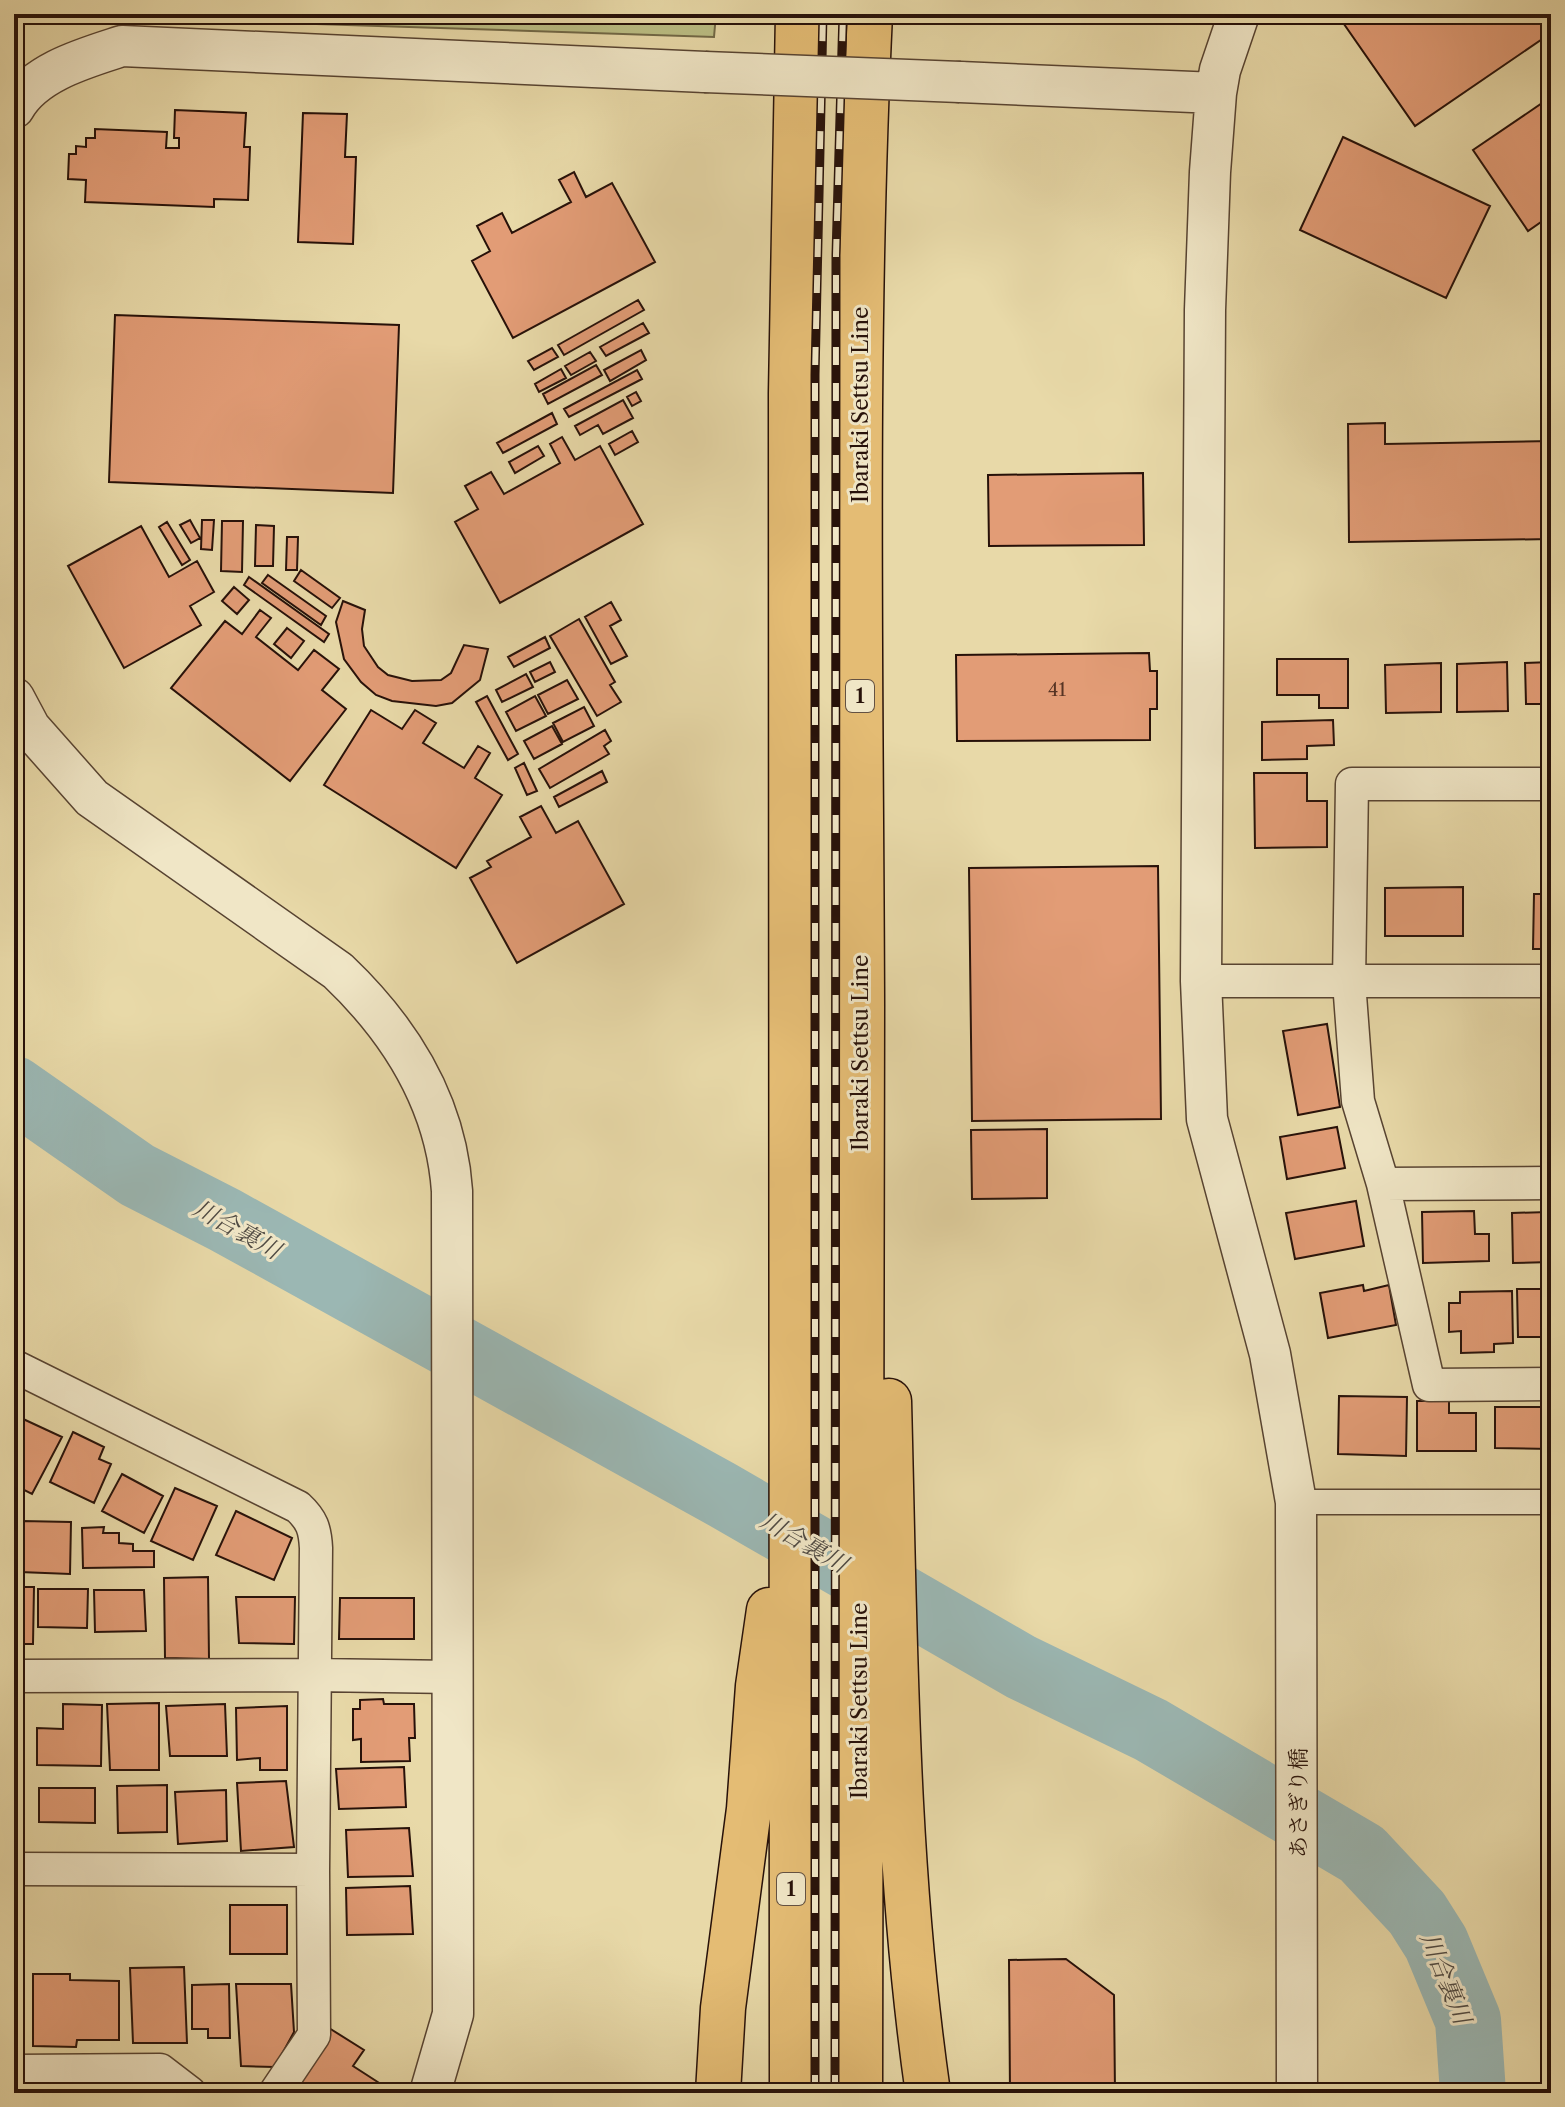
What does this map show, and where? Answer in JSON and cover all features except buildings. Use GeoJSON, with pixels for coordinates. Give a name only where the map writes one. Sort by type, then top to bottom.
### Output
{"type":"FeatureCollection","features":[{"type":"Feature","properties":{"kind":"main road"},"geometry":{"type":"LineString","coordinates":[[718,2093],[723,2008],[749,1809],[775,1685],[791,1455],[791,393],[798,14]]}},
{"type":"Feature","properties":{"kind":"main road","name":"Ibaraki Settsu Line"},"geometry":{"type":"LineString","coordinates":[[860,2093],[878,1728],[874,1378],[860,1125],[860,391],[870,14]]}},
{"type":"Feature","properties":{"kind":"main road","name":"1"},"geometry":{"type":"LineString","coordinates":[[775,1685],[792,2093]]}},
{"type":"Feature","properties":{"kind":"main road"},"geometry":{"type":"LineString","coordinates":[[878,1728],[928,2093]]}},
{"type":"Feature","properties":{"kind":"street","name":"あさぎり橋"},"geometry":{"type":"LineString","coordinates":[[1239,14],[1220,70],[1210,172],[1205,310],[1201,981],[1207,1119],[1270,1354],[1296,1502],[1297,2093]]}},
{"type":"Feature","properties":{"kind":"street"},"geometry":{"type":"LineString","coordinates":[[16,97],[68,63],[122,46],[1216,93]]}},
{"type":"Feature","properties":{"kind":"street"},"geometry":{"type":"LineString","coordinates":[[14,698],[30,728],[92,798],[338,971],[364,996],[397,1038],[427,1090],[450,1175],[454,1677],[453,2014],[430,2093]]}},
{"type":"Feature","properties":{"kind":"street"},"geometry":{"type":"LineString","coordinates":[[1551,784],[1352,784],[1349,982],[1358,1101],[1383,1184],[1429,1385],[1551,1384]]}},
{"type":"Feature","properties":{"kind":"street"},"geometry":{"type":"LineString","coordinates":[[1201,981],[1551,981]]}},
{"type":"Feature","properties":{"kind":"street"},"geometry":{"type":"LineString","coordinates":[[1383,1184],[1551,1183]]}},
{"type":"Feature","properties":{"kind":"street"},"geometry":{"type":"LineString","coordinates":[[15,1369],[298,1507],[310,1518],[314,1527],[314,2035],[275,2093]]}},
{"type":"Feature","properties":{"kind":"street"},"geometry":{"type":"LineString","coordinates":[[1296,1502],[1551,1502]]}},
{"type":"Feature","properties":{"kind":"street"},"geometry":{"type":"LineString","coordinates":[[14,1676],[454,1677]]}},
{"type":"Feature","properties":{"kind":"street"},"geometry":{"type":"LineString","coordinates":[[14,1869],[313,1870]]}},
{"type":"Feature","properties":{"kind":"street"},"geometry":{"type":"LineString","coordinates":[[14,2071],[160,2070],[190,2093]]}},
{"type":"Feature","properties":{"kind":"green space"},"geometry":{"type":"Polygon","coordinates":[[[14,14],[716,14],[714,37],[14,14]]]}},
{"type":"Feature","properties":{"kind":"waterway","name":"川合裏川"},"geometry":{"type":"LineString","coordinates":[[14,1089],[137,1175],[225,1220],[719,1493],[1021,1667],[1151,1730],[1362,1854],[1417,1913],[1436,1943],[1468,2020],[1473,2093]]}},
{"type":"Feature","properties":{"kind":"railway"},"geometry":{"type":"LineString","coordinates":[[815,2093],[815,375],[823,14]]}},
{"type":"Feature","properties":{"kind":"railway"},"geometry":{"type":"LineString","coordinates":[[835,2093],[836,255],[843,14]]}}]}
